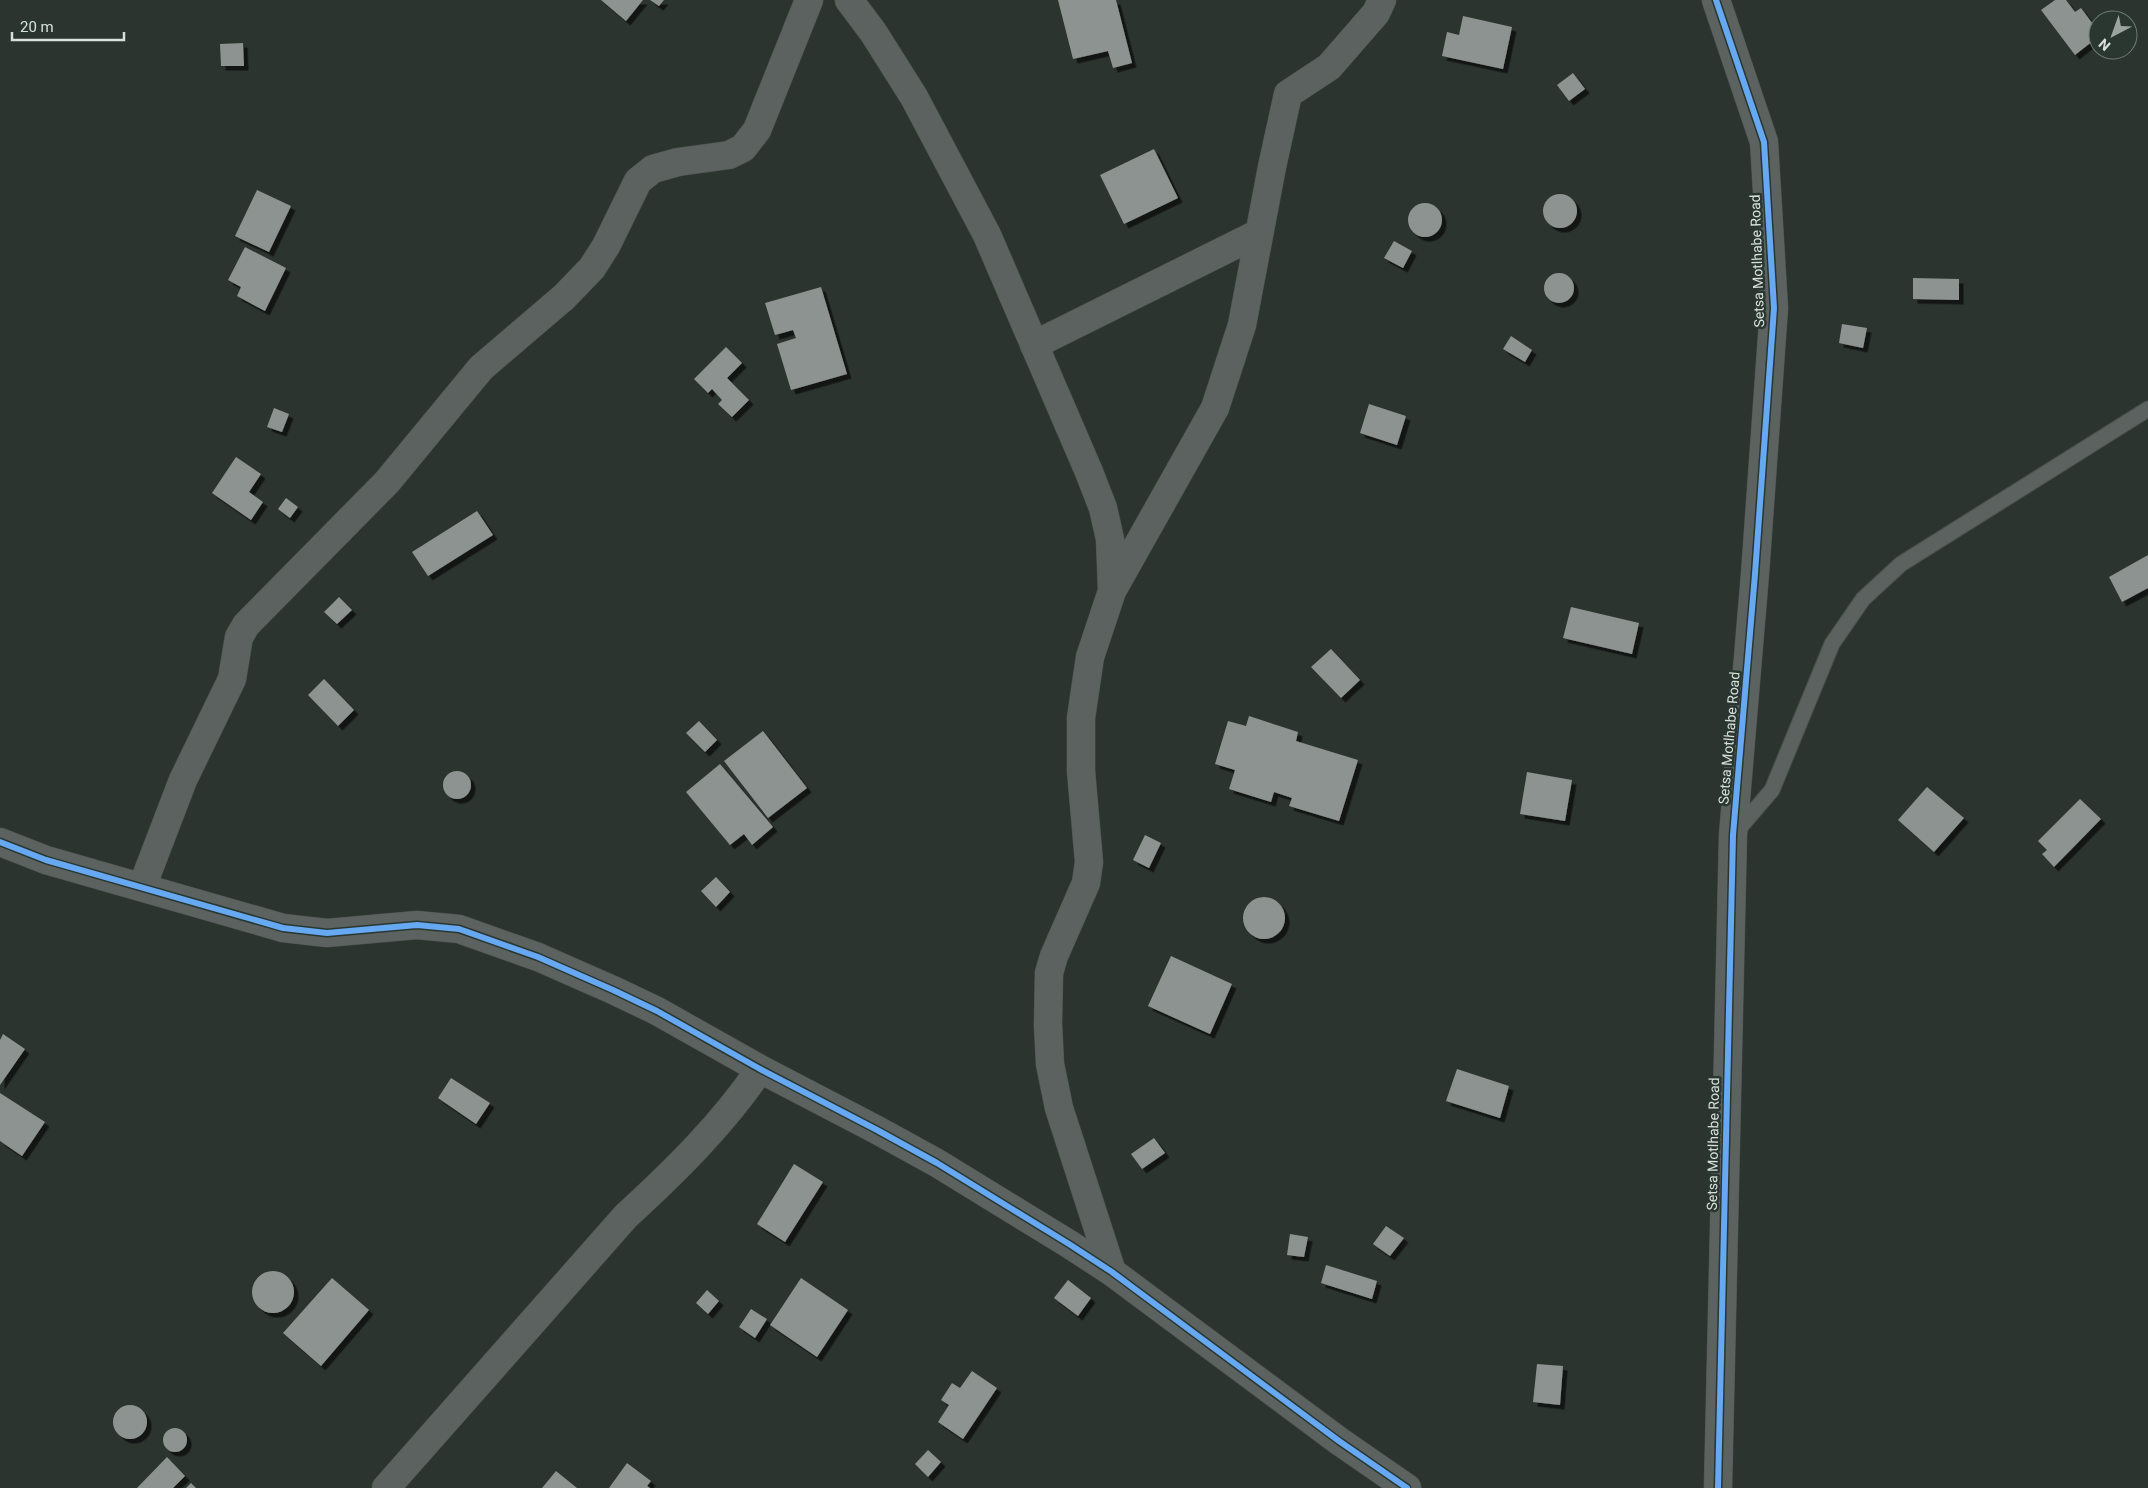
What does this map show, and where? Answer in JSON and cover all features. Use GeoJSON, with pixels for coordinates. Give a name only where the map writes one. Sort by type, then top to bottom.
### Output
{"type":"FeatureCollection","features":[{"type":"Feature","properties":{"kind":"street"},"geometry":{"type":"LineString","coordinates":[[142,887],[184,780],[232,679],[239,637],[246,625],[387,482],[481,368],[564,297],[592,268],[606,246],[638,181],[653,169],[678,162],[729,155],[743,148],[757,130],[809,0]]}},
{"type":"Feature","properties":{"kind":"street"},"geometry":{"type":"LineString","coordinates":[[849,0],[873,32],[914,97],[987,235],[1079,447],[1103,508],[1110,539],[1112,591]]}},
{"type":"Feature","properties":{"kind":"street"},"geometry":{"type":"LineString","coordinates":[[1112,1272],[1058,1108],[1050,1064],[1048,1024],[1049,973],[1054,956],[1086,883],[1089,862],[1081,771],[1081,718],[1090,657],[1112,591],[1215,408],[1242,325],[1288,94],[1329,67],[1376,12],[1382,0]]}},
{"type":"Feature","properties":{"kind":"street","name":"Setsa Motlhabe Road"},"geometry":{"type":"LineString","coordinates":[[1716,0],[1764,142],[1774,308],[1755,574],[1733,834],[1718,1488]]}},
{"type":"Feature","properties":{"kind":"street"},"geometry":{"type":"LineString","coordinates":[[1034,345],[1259,234]]}},
{"type":"Feature","properties":{"kind":"street"},"geometry":{"type":"LineString","coordinates":[[0,842],[46,860],[283,928],[327,933],[418,925],[458,929],[538,957],[613,990],[657,1011],[760,1069],[937,1163],[1112,1272],[1339,1441],[1406,1488]]}},
{"type":"Feature","properties":{"kind":"street"},"geometry":{"type":"LineString","coordinates":[[386,1488],[626,1216],[661,1184],[743,1094],[760,1069]]}},
{"type":"Feature","properties":{"kind":"lane"},"geometry":{"type":"LineString","coordinates":[[1733,834],[1772,790],[1832,644],[1863,599],[1901,564],[2148,409]]}},
{"type":"Feature","properties":{"kind":"building"},"geometry":{"type":"Polygon","coordinates":[[[601,0],[643,0],[626,21],[601,0]]]}},
{"type":"Feature","properties":{"kind":"building"},"geometry":{"type":"Polygon","coordinates":[[[650,0],[664,0],[659,6],[650,0]]]}},
{"type":"Feature","properties":{"kind":"building"},"geometry":{"type":"Polygon","coordinates":[[[1058,0],[1116,0],[1132,63],[1113,68],[1108,51],[1073,59],[1058,0]]]}},
{"type":"Feature","properties":{"kind":"building"},"geometry":{"type":"Polygon","coordinates":[[[2055,0],[2066,0],[2075,12],[2081,8],[2088,17],[2088,45],[2075,55],[2041,10],[2055,0]]]}},
{"type":"Feature","properties":{"kind":"building"},"geometry":{"type":"Polygon","coordinates":[[[1463,16],[1512,27],[1503,69],[1442,56],[1447,32],[1459,35],[1463,16]]]}},
{"type":"Feature","properties":{"kind":"building"},"geometry":{"type":"Polygon","coordinates":[[[243,43],[244,66],[221,66],[220,44],[243,43]]]}},
{"type":"Feature","properties":{"kind":"building"},"geometry":{"type":"Polygon","coordinates":[[[1573,73],[1585,89],[1569,101],[1557,85],[1573,73]]]}},
{"type":"Feature","properties":{"kind":"building"},"geometry":{"type":"Polygon","coordinates":[[[1154,149],[1178,198],[1124,224],[1100,175],[1154,149]]]}},
{"type":"Feature","properties":{"kind":"building"},"geometry":{"type":"Polygon","coordinates":[[[257,190],[291,206],[269,252],[235,236],[257,190]]]}},
{"type":"Feature","properties":{"kind":"building"},"geometry":{"type":"Polygon","coordinates":[[[1560,194],[1567,195],[1572,199],[1576,204],[1576,218],[1572,223],[1567,227],[1560,228],[1553,227],[1548,223],[1544,218],[1543,211],[1544,204],[1548,199],[1553,195],[1560,194]]]}},
{"type":"Feature","properties":{"kind":"building"},"geometry":{"type":"Polygon","coordinates":[[[1425,203],[1437,208],[1442,220],[1437,232],[1425,237],[1413,232],[1408,220],[1413,208],[1425,203]]]}},
{"type":"Feature","properties":{"kind":"building"},"geometry":{"type":"Polygon","coordinates":[[[1394,241],[1412,251],[1403,268],[1384,258],[1394,241]]]}},
{"type":"Feature","properties":{"kind":"building"},"geometry":{"type":"Polygon","coordinates":[[[245,247],[286,268],[265,311],[237,296],[241,287],[228,280],[245,247]]]}},
{"type":"Feature","properties":{"kind":"building"},"geometry":{"type":"Polygon","coordinates":[[[1559,273],[1570,277],[1574,288],[1570,299],[1559,303],[1548,299],[1544,288],[1548,277],[1559,273]]]}},
{"type":"Feature","properties":{"kind":"building"},"geometry":{"type":"Polygon","coordinates":[[[1913,278],[1959,279],[1959,300],[1913,299],[1913,278]]]}},
{"type":"Feature","properties":{"kind":"building"},"geometry":{"type":"Polygon","coordinates":[[[821,287],[847,374],[791,390],[777,344],[796,338],[793,330],[775,335],[765,303],[821,287]]]}},
{"type":"Feature","properties":{"kind":"building"},"geometry":{"type":"Polygon","coordinates":[[[1842,324],[1867,328],[1863,348],[1839,343],[1842,324]]]}},
{"type":"Feature","properties":{"kind":"building"},"geometry":{"type":"Polygon","coordinates":[[[1511,336],[1532,350],[1525,362],[1503,349],[1511,336]]]}},
{"type":"Feature","properties":{"kind":"building"},"geometry":{"type":"Polygon","coordinates":[[[726,347],[742,363],[727,378],[749,400],[732,417],[718,404],[722,400],[712,389],[708,393],[694,379],[726,347]]]}},
{"type":"Feature","properties":{"kind":"building"},"geometry":{"type":"Polygon","coordinates":[[[1369,404],[1406,416],[1397,445],[1360,433],[1369,404]]]}},
{"type":"Feature","properties":{"kind":"building"},"geometry":{"type":"Polygon","coordinates":[[[274,408],[289,414],[282,432],[267,427],[274,408]]]}},
{"type":"Feature","properties":{"kind":"building"},"geometry":{"type":"Polygon","coordinates":[[[236,457],[261,474],[249,492],[263,502],[251,520],[212,493],[236,457]]]}},
{"type":"Feature","properties":{"kind":"building"},"geometry":{"type":"Polygon","coordinates":[[[286,498],[298,507],[290,518],[278,509],[286,498]]]}},
{"type":"Feature","properties":{"kind":"building"},"geometry":{"type":"Polygon","coordinates":[[[477,511],[493,535],[428,576],[412,552],[477,511]]]}},
{"type":"Feature","properties":{"kind":"building"},"geometry":{"type":"Polygon","coordinates":[[[2148,555],[2148,588],[2122,602],[2109,577],[2148,555]]]}},
{"type":"Feature","properties":{"kind":"building"},"geometry":{"type":"Polygon","coordinates":[[[339,597],[352,610],[337,624],[324,612],[339,597]]]}},
{"type":"Feature","properties":{"kind":"building"},"geometry":{"type":"Polygon","coordinates":[[[1571,607],[1639,623],[1632,654],[1563,638],[1571,607]]]}},
{"type":"Feature","properties":{"kind":"building"},"geometry":{"type":"Polygon","coordinates":[[[1331,649],[1360,680],[1341,698],[1311,667],[1331,649]]]}},
{"type":"Feature","properties":{"kind":"building"},"geometry":{"type":"Polygon","coordinates":[[[324,679],[354,710],[338,726],[308,695],[324,679]]]}},
{"type":"Feature","properties":{"kind":"building"},"geometry":{"type":"Polygon","coordinates":[[[1249,716],[1298,732],[1296,741],[1358,760],[1339,821],[1289,806],[1292,798],[1274,792],[1271,802],[1229,789],[1235,770],[1215,764],[1228,721],[1246,726],[1249,716]]]}},
{"type":"Feature","properties":{"kind":"building"},"geometry":{"type":"Polygon","coordinates":[[[699,721],[717,740],[705,752],[686,733],[699,721]]]}},
{"type":"Feature","properties":{"kind":"building"},"geometry":{"type":"Polygon","coordinates":[[[763,731],[807,788],[768,818],[724,761],[763,731]]]}},
{"type":"Feature","properties":{"kind":"building"},"geometry":{"type":"Polygon","coordinates":[[[720,764],[773,827],[752,845],[744,834],[730,845],[686,792],[720,764]]]}},
{"type":"Feature","properties":{"kind":"building"},"geometry":{"type":"Polygon","coordinates":[[[457,771],[467,775],[471,785],[467,795],[457,799],[447,795],[443,785],[447,775],[457,771]]]}},
{"type":"Feature","properties":{"kind":"building"},"geometry":{"type":"Polygon","coordinates":[[[1527,772],[1572,780],[1565,821],[1520,814],[1527,772]]]}},
{"type":"Feature","properties":{"kind":"building"},"geometry":{"type":"Polygon","coordinates":[[[1927,787],[1964,818],[1934,852],[1898,820],[1927,787]]]}},
{"type":"Feature","properties":{"kind":"building"},"geometry":{"type":"Polygon","coordinates":[[[2080,799],[2101,819],[2054,867],[2042,854],[2047,850],[2038,841],[2080,799]]]}},
{"type":"Feature","properties":{"kind":"building"},"geometry":{"type":"Polygon","coordinates":[[[1145,835],[1161,843],[1149,868],[1133,860],[1145,835]]]}},
{"type":"Feature","properties":{"kind":"building"},"geometry":{"type":"Polygon","coordinates":[[[716,877],[730,892],[716,907],[701,891],[716,877]]]}},
{"type":"Feature","properties":{"kind":"building"},"geometry":{"type":"Polygon","coordinates":[[[1264,897],[1279,903],[1285,918],[1279,933],[1264,939],[1249,933],[1243,918],[1249,903],[1264,897]]]}},
{"type":"Feature","properties":{"kind":"building"},"geometry":{"type":"Polygon","coordinates":[[[1171,956],[1232,984],[1210,1034],[1148,1006],[1171,956]]]}},
{"type":"Feature","properties":{"kind":"building"},"geometry":{"type":"Polygon","coordinates":[[[3,1034],[25,1049],[0,1085],[0,1040],[3,1034]]]}},
{"type":"Feature","properties":{"kind":"building"},"geometry":{"type":"Polygon","coordinates":[[[1457,1069],[1509,1086],[1500,1118],[1446,1101],[1457,1069]]]}},
{"type":"Feature","properties":{"kind":"building"},"geometry":{"type":"Polygon","coordinates":[[[451,1078],[490,1103],[476,1124],[438,1098],[451,1078]]]}},
{"type":"Feature","properties":{"kind":"building"},"geometry":{"type":"Polygon","coordinates":[[[0,1093],[45,1122],[22,1156],[0,1141],[0,1093]]]}},
{"type":"Feature","properties":{"kind":"building"},"geometry":{"type":"Polygon","coordinates":[[[1154,1138],[1165,1153],[1142,1169],[1131,1154],[1154,1138]]]}},
{"type":"Feature","properties":{"kind":"building"},"geometry":{"type":"Polygon","coordinates":[[[794,1164],[823,1182],[785,1242],[757,1224],[794,1164]]]}},
{"type":"Feature","properties":{"kind":"building"},"geometry":{"type":"Polygon","coordinates":[[[1386,1226],[1404,1238],[1390,1256],[1373,1244],[1386,1226]]]}},
{"type":"Feature","properties":{"kind":"building"},"geometry":{"type":"Polygon","coordinates":[[[1290,1234],[1308,1237],[1304,1257],[1287,1255],[1290,1234]]]}},
{"type":"Feature","properties":{"kind":"building"},"geometry":{"type":"Polygon","coordinates":[[[1326,1265],[1377,1281],[1372,1299],[1321,1283],[1326,1265]]]}},
{"type":"Feature","properties":{"kind":"building"},"geometry":{"type":"Polygon","coordinates":[[[273,1271],[288,1277],[294,1292],[288,1307],[273,1313],[258,1307],[252,1292],[258,1277],[273,1271]]]}},
{"type":"Feature","properties":{"kind":"building"},"geometry":{"type":"Polygon","coordinates":[[[332,1278],[369,1310],[321,1366],[283,1333],[332,1278]]]}},
{"type":"Feature","properties":{"kind":"building"},"geometry":{"type":"Polygon","coordinates":[[[801,1278],[848,1310],[817,1357],[770,1325],[801,1278]]]}},
{"type":"Feature","properties":{"kind":"building"},"geometry":{"type":"Polygon","coordinates":[[[1068,1280],[1091,1298],[1078,1316],[1054,1298],[1068,1280]]]}},
{"type":"Feature","properties":{"kind":"building"},"geometry":{"type":"Polygon","coordinates":[[[707,1290],[719,1301],[708,1314],[696,1303],[707,1290]]]}},
{"type":"Feature","properties":{"kind":"building"},"geometry":{"type":"Polygon","coordinates":[[[751,1309],[767,1319],[755,1338],[739,1327],[751,1309]]]}},
{"type":"Feature","properties":{"kind":"building"},"geometry":{"type":"Polygon","coordinates":[[[1537,1364],[1563,1366],[1560,1405],[1533,1402],[1537,1364]]]}},
{"type":"Feature","properties":{"kind":"building"},"geometry":{"type":"Polygon","coordinates":[[[972,1371],[997,1388],[963,1439],[938,1422],[949,1405],[941,1400],[952,1383],[960,1388],[972,1371]]]}},
{"type":"Feature","properties":{"kind":"building"},"geometry":{"type":"Polygon","coordinates":[[[130,1405],[142,1410],[147,1422],[142,1434],[130,1439],[118,1434],[113,1422],[118,1410],[130,1405]]]}},
{"type":"Feature","properties":{"kind":"building"},"geometry":{"type":"Polygon","coordinates":[[[175,1428],[180,1429],[186,1435],[186,1445],[180,1451],[175,1452],[170,1451],[164,1445],[163,1440],[164,1435],[170,1429],[175,1428]]]}},
{"type":"Feature","properties":{"kind":"building"},"geometry":{"type":"Polygon","coordinates":[[[928,1450],[941,1462],[928,1477],[915,1464],[928,1450]]]}},
{"type":"Feature","properties":{"kind":"building"},"geometry":{"type":"Polygon","coordinates":[[[167,1457],[185,1476],[173,1488],[137,1488],[167,1457]]]}},
{"type":"Feature","properties":{"kind":"building"},"geometry":{"type":"Polygon","coordinates":[[[627,1463],[651,1481],[647,1486],[650,1488],[609,1488],[627,1463]]]}},
{"type":"Feature","properties":{"kind":"building"},"geometry":{"type":"Polygon","coordinates":[[[556,1471],[577,1488],[542,1488],[556,1471]]]}},
{"type":"Feature","properties":{"kind":"building"},"geometry":{"type":"Polygon","coordinates":[[[191,1483],[196,1488],[186,1488],[191,1483]]]}},
{"type":"Feature","properties":{"kind":"cycle path"},"geometry":{"type":"LineString","coordinates":[[1716,0],[1764,142],[1774,308],[1755,574],[1733,835],[1718,1488]]}},
{"type":"Feature","properties":{"kind":"cycle path"},"geometry":{"type":"LineString","coordinates":[[0,842],[46,860],[283,928],[327,933],[417,925],[459,929],[538,957],[613,990],[657,1011],[760,1069],[937,1163],[1069,1244],[1112,1272],[1339,1441],[1407,1488]]}}]}
